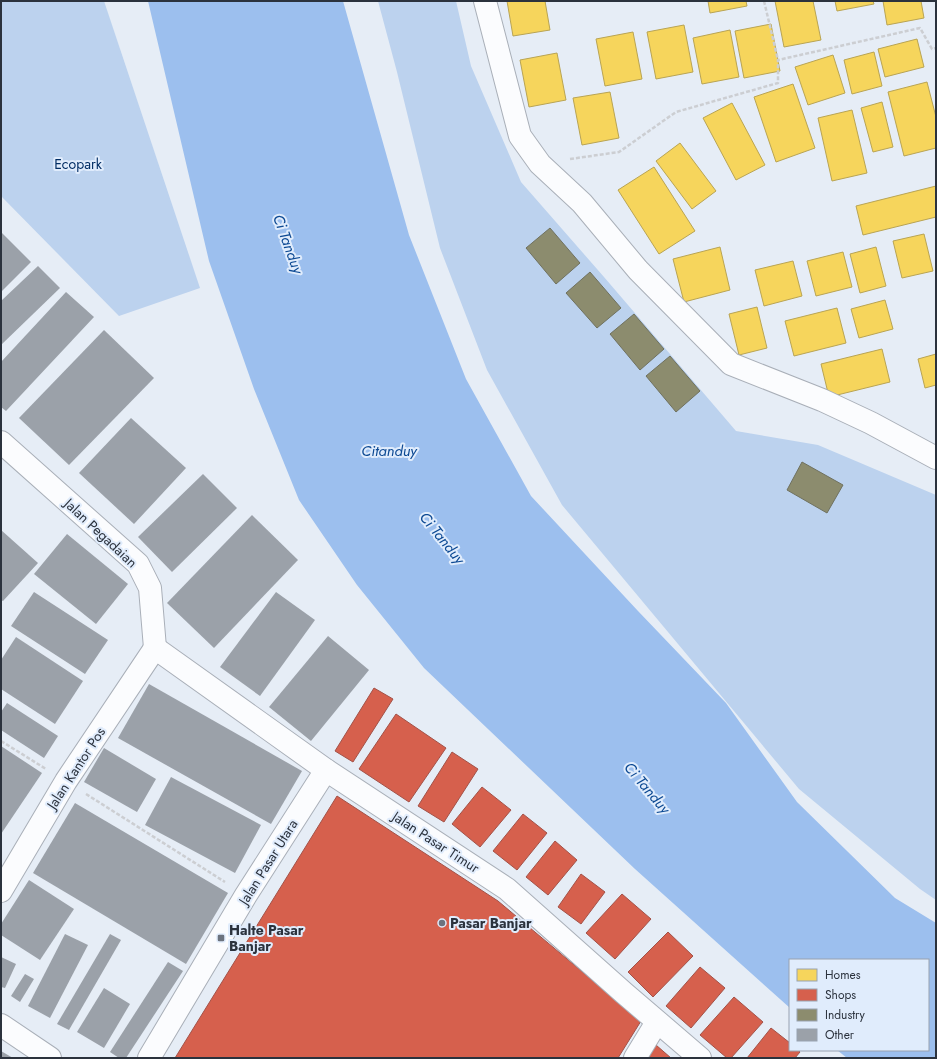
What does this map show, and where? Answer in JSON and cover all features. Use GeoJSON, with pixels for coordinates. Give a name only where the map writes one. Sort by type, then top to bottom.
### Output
{"type":"FeatureCollection","features":[{"type":"Feature","properties":{"kind":"street"},"geometry":{"type":"LineString","coordinates":[[485,1],[520,136],[540,164],[582,203],[638,270],[731,364],[822,400],[871,422],[936,458]]}},
{"type":"Feature","properties":{"kind":"street","name":"Jalan Pegadaian"},"geometry":{"type":"LineString","coordinates":[[1,442],[138,564],[150,588],[155,648]]}},
{"type":"Feature","properties":{"kind":"street","name":"Jalan Pasar Timur"},"geometry":{"type":"LineString","coordinates":[[155,648],[326,770],[507,889],[657,1022],[700,1058]]}},
{"type":"Feature","properties":{"kind":"street","name":"Jalan Kantor Pos"},"geometry":{"type":"LineString","coordinates":[[1,891],[66,781],[155,648]]}},
{"type":"Feature","properties":{"kind":"street","name":"Jalan Pasar Utara"},"geometry":{"type":"LineString","coordinates":[[149,1058],[246,895],[326,770]]}},
{"type":"Feature","properties":{"kind":"street"},"geometry":{"type":"LineString","coordinates":[[635,1058],[657,1022]]}},
{"type":"Feature","properties":{"kind":"street"},"geometry":{"type":"LineString","coordinates":[[1,1025],[50,1058]]}},
{"type":"Feature","properties":{"kind":"path"},"geometry":{"type":"LineString","coordinates":[[540,164],[619,152],[676,112],[778,83],[778,60],[764,1]]}},
{"type":"Feature","properties":{"kind":"path"},"geometry":{"type":"LineString","coordinates":[[778,60],[920,28],[932,49],[936,48]]}},
{"type":"Feature","properties":{"kind":"path"},"geometry":{"type":"LineString","coordinates":[[1,740],[246,895]]}},
{"type":"Feature","properties":{"kind":"green space","name":"Ecopark"},"geometry":{"type":"Polygon","coordinates":[[[1,1],[104,1],[200,288],[119,316],[1,196],[1,1]]]}},
{"type":"Feature","properties":{"kind":"green space"},"geometry":{"type":"Polygon","coordinates":[[[378,1],[456,1],[471,66],[521,182],[736,431],[818,445],[936,495],[936,900],[920,889],[799,789],[562,505],[487,370],[440,248],[378,1]]]}},
{"type":"Feature","properties":{"kind":"water","name":"Citanduy"},"geometry":{"type":"Polygon","coordinates":[[[148,1],[343,1],[409,235],[466,379],[531,496],[726,703],[797,802],[895,898],[936,923],[936,1058],[847,1058],[838,1051],[929,1051],[929,959],[789,959],[789,1007],[635,869],[424,668],[357,585],[299,500],[254,389],[209,261],[148,1]]]}},
{"type":"Feature","properties":{"kind":"building: Homes"},"geometry":{"type":"Polygon","coordinates":[[[507,1],[545,1],[550,30],[513,36],[507,1]]]}},
{"type":"Feature","properties":{"kind":"building: Homes"},"geometry":{"type":"Polygon","coordinates":[[[708,1],[746,1],[747,6],[710,13],[708,1]]]}},
{"type":"Feature","properties":{"kind":"building: Homes"},"geometry":{"type":"Polygon","coordinates":[[[775,1],[813,1],[821,40],[784,47],[775,1]]]}},
{"type":"Feature","properties":{"kind":"building: Homes"},"geometry":{"type":"Polygon","coordinates":[[[835,1],[873,1],[874,4],[837,11],[835,1]]]}},
{"type":"Feature","properties":{"kind":"building: Homes"},"geometry":{"type":"Polygon","coordinates":[[[883,1],[921,1],[924,18],[887,25],[883,1]]]}},
{"type":"Feature","properties":{"kind":"building: Homes"},"geometry":{"type":"Polygon","coordinates":[[[771,24],[780,71],[744,78],[735,31],[771,24]]]}},
{"type":"Feature","properties":{"kind":"building: Homes"},"geometry":{"type":"Polygon","coordinates":[[[684,25],[693,72],[656,79],[647,32],[684,25]]]}},
{"type":"Feature","properties":{"kind":"building: Homes"},"geometry":{"type":"Polygon","coordinates":[[[730,30],[739,77],[702,84],[693,38],[730,30]]]}},
{"type":"Feature","properties":{"kind":"building: Homes"},"geometry":{"type":"Polygon","coordinates":[[[633,32],[642,79],[605,86],[596,39],[633,32]]]}},
{"type":"Feature","properties":{"kind":"building: Homes"},"geometry":{"type":"Polygon","coordinates":[[[917,39],[924,67],[885,77],[878,49],[917,39]]]}},
{"type":"Feature","properties":{"kind":"building: Homes"},"geometry":{"type":"Polygon","coordinates":[[[874,52],[882,86],[852,94],[844,60],[874,52]]]}},
{"type":"Feature","properties":{"kind":"building: Homes"},"geometry":{"type":"Polygon","coordinates":[[[557,53],[566,100],[529,107],[520,60],[557,53]]]}},
{"type":"Feature","properties":{"kind":"building: Homes"},"geometry":{"type":"Polygon","coordinates":[[[833,55],[845,93],[808,105],[795,67],[833,55]]]}},
{"type":"Feature","properties":{"kind":"building: Homes"},"geometry":{"type":"Polygon","coordinates":[[[927,82],[936,117],[936,148],[904,156],[888,92],[927,82]]]}},
{"type":"Feature","properties":{"kind":"building: Homes"},"geometry":{"type":"Polygon","coordinates":[[[793,84],[815,148],[776,162],[754,97],[793,84]]]}},
{"type":"Feature","properties":{"kind":"building: Homes"},"geometry":{"type":"Polygon","coordinates":[[[610,92],[619,138],[582,145],[573,98],[610,92]]]}},
{"type":"Feature","properties":{"kind":"building: Homes"},"geometry":{"type":"Polygon","coordinates":[[[882,102],[893,147],[873,152],[861,108],[882,102]]]}},
{"type":"Feature","properties":{"kind":"building: Homes"},"geometry":{"type":"Polygon","coordinates":[[[732,103],[765,165],[736,180],[703,118],[732,103]]]}},
{"type":"Feature","properties":{"kind":"building: Homes"},"geometry":{"type":"Polygon","coordinates":[[[852,110],[867,173],[832,181],[818,118],[852,110]]]}},
{"type":"Feature","properties":{"kind":"building: Homes"},"geometry":{"type":"Polygon","coordinates":[[[680,143],[716,191],[692,209],[656,161],[680,143]]]}},
{"type":"Feature","properties":{"kind":"building: Homes"},"geometry":{"type":"Polygon","coordinates":[[[654,167],[695,231],[659,254],[618,190],[654,167]]]}},
{"type":"Feature","properties":{"kind":"building: Homes"},"geometry":{"type":"Polygon","coordinates":[[[936,186],[936,217],[863,235],[856,206],[936,186]]]}},
{"type":"Feature","properties":{"kind":"building: Homes"},"geometry":{"type":"Polygon","coordinates":[[[924,234],[933,271],[902,278],[893,241],[924,234]]]}},
{"type":"Feature","properties":{"kind":"building: Homes"},"geometry":{"type":"Polygon","coordinates":[[[720,247],[730,290],[684,302],[673,259],[720,247]]]}},
{"type":"Feature","properties":{"kind":"building: Homes"},"geometry":{"type":"Polygon","coordinates":[[[876,247],[886,286],[860,293],[850,254],[876,247]]]}},
{"type":"Feature","properties":{"kind":"building: Homes"},"geometry":{"type":"Polygon","coordinates":[[[843,252],[852,287],[816,296],[807,261],[843,252]]]}},
{"type":"Feature","properties":{"kind":"building: Homes"},"geometry":{"type":"Polygon","coordinates":[[[793,261],[802,296],[764,306],[755,270],[793,261]]]}},
{"type":"Feature","properties":{"kind":"building: Homes"},"geometry":{"type":"Polygon","coordinates":[[[885,300],[893,329],[859,338],[851,309],[885,300]]]}},
{"type":"Feature","properties":{"kind":"building: Homes"},"geometry":{"type":"Polygon","coordinates":[[[757,307],[767,348],[739,355],[729,314],[757,307]]]}},
{"type":"Feature","properties":{"kind":"building: Homes"},"geometry":{"type":"Polygon","coordinates":[[[837,308],[846,343],[794,356],[785,321],[837,308]]]}},
{"type":"Feature","properties":{"kind":"building: Homes"},"geometry":{"type":"Polygon","coordinates":[[[882,349],[890,382],[829,397],[821,364],[882,349]]]}},
{"type":"Feature","properties":{"kind":"building: Homes"},"geometry":{"type":"Polygon","coordinates":[[[936,354],[936,385],[925,388],[918,359],[936,354]]]}},
{"type":"Feature","properties":{"kind":"building: Shops"},"geometry":{"type":"Polygon","coordinates":[[[374,688],[393,699],[353,762],[335,751],[374,688]]]}},
{"type":"Feature","properties":{"kind":"building: Shops"},"geometry":{"type":"Polygon","coordinates":[[[396,714],[446,748],[409,802],[359,769],[396,714]]]}},
{"type":"Feature","properties":{"kind":"building: Shops"},"geometry":{"type":"Polygon","coordinates":[[[452,752],[478,769],[444,822],[418,806],[452,752]]]}},
{"type":"Feature","properties":{"kind":"building: Shops"},"geometry":{"type":"Polygon","coordinates":[[[482,787],[511,810],[480,847],[452,824],[482,787]]]}},
{"type":"Feature","properties":{"kind":"building: Shops"},"geometry":{"type":"Polygon","coordinates":[[[337,796],[498,901],[641,1021],[618,1058],[175,1058],[337,796]]]}},
{"type":"Feature","properties":{"kind":"building: Shops"},"geometry":{"type":"Polygon","coordinates":[[[523,814],[547,833],[517,870],[493,851],[523,814]]]}},
{"type":"Feature","properties":{"kind":"building: Shops"},"geometry":{"type":"Polygon","coordinates":[[[555,841],[577,860],[548,895],[526,877],[555,841]]]}},
{"type":"Feature","properties":{"kind":"building: Shops"},"geometry":{"type":"Polygon","coordinates":[[[581,874],[605,892],[581,924],[558,907],[581,874]]]}},
{"type":"Feature","properties":{"kind":"building: Shops"},"geometry":{"type":"Polygon","coordinates":[[[622,894],[651,919],[615,959],[586,933],[622,894]]]}},
{"type":"Feature","properties":{"kind":"building: Shops"},"geometry":{"type":"Polygon","coordinates":[[[668,932],[693,956],[653,997],[628,972],[668,932]]]}},
{"type":"Feature","properties":{"kind":"building: Shops"},"geometry":{"type":"Polygon","coordinates":[[[700,967],[725,988],[691,1028],[666,1006],[700,967]]]}},
{"type":"Feature","properties":{"kind":"building: Shops"},"geometry":{"type":"Polygon","coordinates":[[[734,997],[763,1022],[731,1058],[727,1058],[700,1035],[734,997]]]}},
{"type":"Feature","properties":{"kind":"building: Shops"},"geometry":{"type":"Polygon","coordinates":[[[771,1028],[789,1042],[789,1051],[800,1052],[795,1058],[747,1058],[771,1028]]]}},
{"type":"Feature","properties":{"kind":"building: Shops"},"geometry":{"type":"Polygon","coordinates":[[[656,1045],[671,1058],[648,1058],[656,1045]]]}},
{"type":"Feature","properties":{"kind":"building: Industry"},"geometry":{"type":"Polygon","coordinates":[[[550,228],[580,263],[556,284],[526,248],[550,228]]]}},
{"type":"Feature","properties":{"kind":"building: Industry"},"geometry":{"type":"Polygon","coordinates":[[[590,272],[621,308],[597,328],[566,293],[590,272]]]}},
{"type":"Feature","properties":{"kind":"building: Industry"},"geometry":{"type":"Polygon","coordinates":[[[634,314],[664,349],[640,370],[610,334],[634,314]]]}},
{"type":"Feature","properties":{"kind":"building: Industry"},"geometry":{"type":"Polygon","coordinates":[[[670,356],[700,391],[676,412],[646,376],[670,356]]]}},
{"type":"Feature","properties":{"kind":"building: Industry"},"geometry":{"type":"Polygon","coordinates":[[[802,462],[843,485],[827,513],[787,490],[802,462]]]}},
{"type":"Feature","properties":{"kind":"building: Other"},"geometry":{"type":"Polygon","coordinates":[[[1,232],[31,262],[1,292],[1,232]]]}},
{"type":"Feature","properties":{"kind":"building: Other"},"geometry":{"type":"Polygon","coordinates":[[[38,266],[60,288],[1,345],[1,301],[38,266]]]}},
{"type":"Feature","properties":{"kind":"building: Other"},"geometry":{"type":"Polygon","coordinates":[[[66,292],[94,317],[6,411],[1,407],[1,362],[66,292]]]}},
{"type":"Feature","properties":{"kind":"building: Other"},"geometry":{"type":"Polygon","coordinates":[[[104,330],[154,378],[69,465],[19,418],[104,330]]]}},
{"type":"Feature","properties":{"kind":"building: Other"},"geometry":{"type":"Polygon","coordinates":[[[131,418],[186,468],[134,524],[79,473],[131,418]]]}},
{"type":"Feature","properties":{"kind":"building: Other"},"geometry":{"type":"Polygon","coordinates":[[[203,474],[237,508],[172,572],[138,537],[203,474]]]}},
{"type":"Feature","properties":{"kind":"building: Other"},"geometry":{"type":"Polygon","coordinates":[[[252,515],[298,560],[214,648],[167,603],[252,515]]]}},
{"type":"Feature","properties":{"kind":"building: Other"},"geometry":{"type":"Polygon","coordinates":[[[1,530],[38,563],[3,601],[1,600],[1,530]]]}},
{"type":"Feature","properties":{"kind":"building: Other"},"geometry":{"type":"Polygon","coordinates":[[[67,534],[128,584],[96,624],[34,574],[67,534]]]}},
{"type":"Feature","properties":{"kind":"building: Other"},"geometry":{"type":"Polygon","coordinates":[[[34,592],[108,640],[85,674],[11,626],[34,592]]]}},
{"type":"Feature","properties":{"kind":"building: Other"},"geometry":{"type":"Polygon","coordinates":[[[276,592],[315,620],[260,696],[220,667],[276,592]]]}},
{"type":"Feature","properties":{"kind":"building: Other"},"geometry":{"type":"Polygon","coordinates":[[[328,636],[369,670],[311,741],[269,707],[328,636]]]}},
{"type":"Feature","properties":{"kind":"building: Other"},"geometry":{"type":"Polygon","coordinates":[[[16,637],[83,681],[55,724],[1,689],[1,660],[16,637]]]}},
{"type":"Feature","properties":{"kind":"building: Other"},"geometry":{"type":"Polygon","coordinates":[[[149,684],[302,771],[271,824],[118,738],[149,684]]]}},
{"type":"Feature","properties":{"kind":"building: Other"},"geometry":{"type":"Polygon","coordinates":[[[7,703],[58,736],[44,758],[1,730],[1,712],[7,703]]]}},
{"type":"Feature","properties":{"kind":"building: Other"},"geometry":{"type":"Polygon","coordinates":[[[1,746],[42,773],[1,834],[1,746]]]}},
{"type":"Feature","properties":{"kind":"building: Other"},"geometry":{"type":"Polygon","coordinates":[[[104,748],[156,779],[137,812],[84,782],[104,748]]]}},
{"type":"Feature","properties":{"kind":"building: Other"},"geometry":{"type":"Polygon","coordinates":[[[171,777],[261,825],[235,873],[145,825],[171,777]]]}},
{"type":"Feature","properties":{"kind":"building: Other"},"geometry":{"type":"Polygon","coordinates":[[[75,803],[228,893],[186,964],[33,873],[75,803]]]}},
{"type":"Feature","properties":{"kind":"building: Other"},"geometry":{"type":"Polygon","coordinates":[[[29,880],[74,909],[40,960],[1,935],[1,924],[29,880]]]}},
{"type":"Feature","properties":{"kind":"building: Other"},"geometry":{"type":"Polygon","coordinates":[[[65,934],[88,945],[50,1018],[28,1006],[65,934]]]}},
{"type":"Feature","properties":{"kind":"building: Other"},"geometry":{"type":"Polygon","coordinates":[[[110,934],[121,940],[69,1030],[57,1024],[110,934]]]}},
{"type":"Feature","properties":{"kind":"building: Other"},"geometry":{"type":"Polygon","coordinates":[[[1,957],[16,964],[5,988],[1,987],[1,957]]]}},
{"type":"Feature","properties":{"kind":"building: Other"},"geometry":{"type":"Polygon","coordinates":[[[168,962],[183,971],[126,1058],[119,1058],[110,1052],[168,962]]]}},
{"type":"Feature","properties":{"kind":"building: Other"},"geometry":{"type":"Polygon","coordinates":[[[25,974],[34,979],[20,1002],[11,996],[25,974]]]}},
{"type":"Feature","properties":{"kind":"building: Other"},"geometry":{"type":"Polygon","coordinates":[[[104,988],[130,1004],[104,1048],[77,1032],[104,988]]]}},
{"type":"Feature","properties":{"kind":"building: Other"},"geometry":{"type":"Polygon","coordinates":[[[1,1051],[13,1058],[1,1058],[1,1051]]]}},
{"type":"Feature","properties":{"kind":"place","name":"Pasar Banjar"},"geometry":{"type":"Point","coordinates":[442,923]}},
{"type":"Feature","properties":{"kind":"place","name":"Halte Pasar Banjar"},"geometry":{"type":"Point","coordinates":[221,938]}},
{"type":"Feature","properties":{"kind":"water label","name":"Ci Tanduy"},"geometry":{"type":"Point","coordinates":[288,244]}},
{"type":"Feature","properties":{"kind":"water label","name":"Ci Tanduy"},"geometry":{"type":"Point","coordinates":[442,538]}},
{"type":"Feature","properties":{"kind":"water label","name":"Ci Tanduy"},"geometry":{"type":"Point","coordinates":[647,788]}}]}
